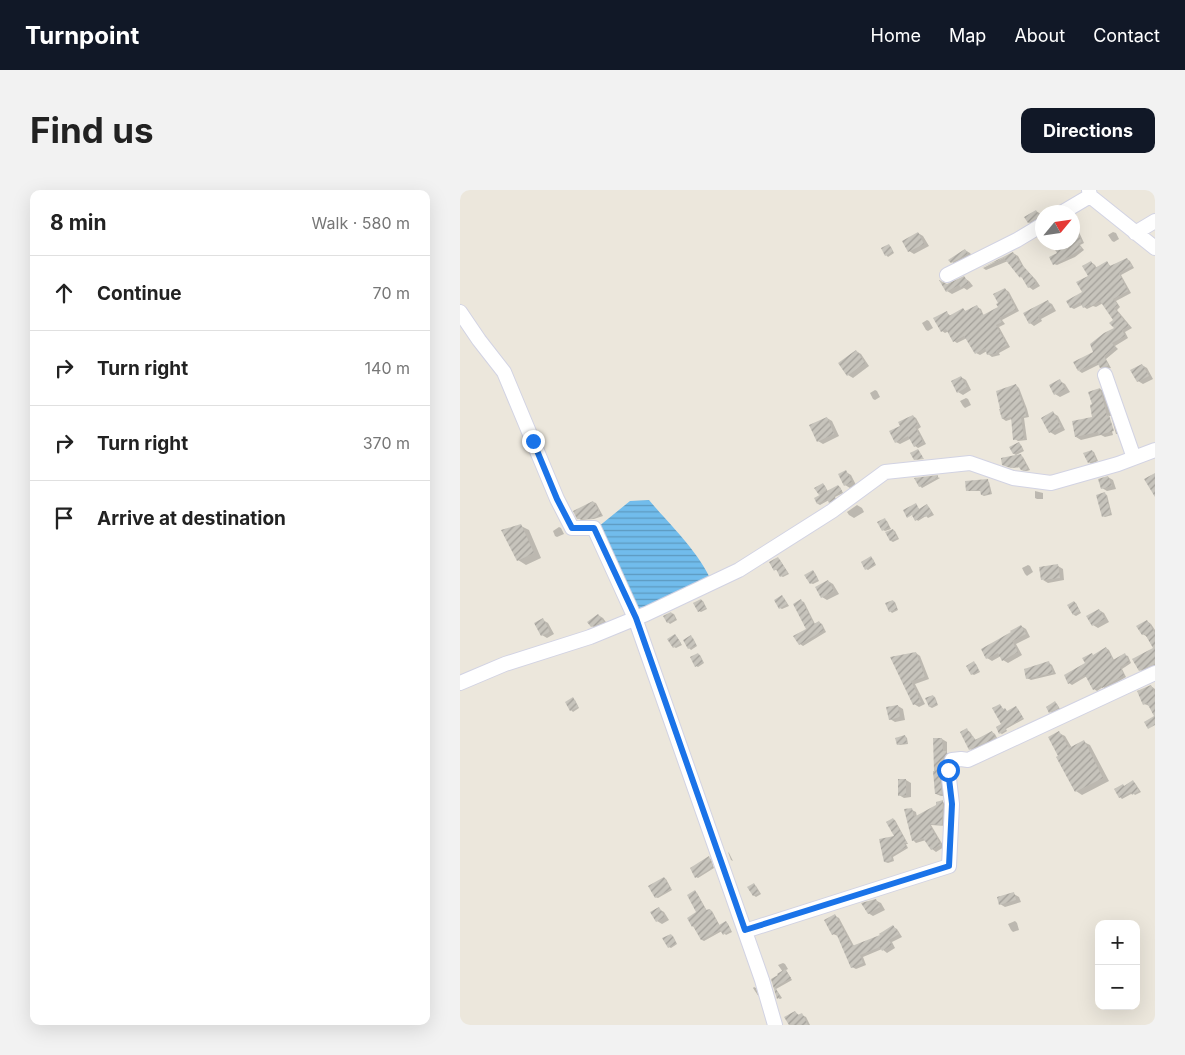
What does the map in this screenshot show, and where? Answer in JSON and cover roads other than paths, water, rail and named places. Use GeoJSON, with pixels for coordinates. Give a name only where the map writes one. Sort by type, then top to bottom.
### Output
{"type":"FeatureCollection","features":[{"type":"Feature","properties":{"kind":"street"},"geometry":{"type":"LineString","coordinates":[[1073,205],[1090,193],[1155,248]]}},
{"type":"Feature","properties":{"kind":"street"},"geometry":{"type":"LineString","coordinates":[[1135,233],[1155,222]]}},
{"type":"Feature","properties":{"kind":"street"},"geometry":{"type":"LineString","coordinates":[[948,275],[1017,240],[1035,228]]}},
{"type":"Feature","properties":{"kind":"street"},"geometry":{"type":"LineString","coordinates":[[460,312],[504,372],[557,499],[572,528],[594,528],[636,618],[745,930],[775,1025]]}},
{"type":"Feature","properties":{"kind":"street"},"geometry":{"type":"LineString","coordinates":[[1105,375],[1134,458]]}},
{"type":"Feature","properties":{"kind":"street"},"geometry":{"type":"LineString","coordinates":[[460,683],[505,664],[590,637],[636,618],[739,570],[832,511],[885,472],[970,462],[1013,478],[1052,483],[1118,464],[1155,450]]}},
{"type":"Feature","properties":{"kind":"street"},"geometry":{"type":"LineString","coordinates":[[745,930],[949,866],[952,804],[948,770],[952,760],[968,760],[1155,673]]}},
{"type":"Feature","properties":{"kind":"water"},"geometry":{"type":"Polygon","coordinates":[[[649,500],[691,548],[711,580],[658,603],[636,609],[598,527],[630,501],[649,500]]]}}]}
